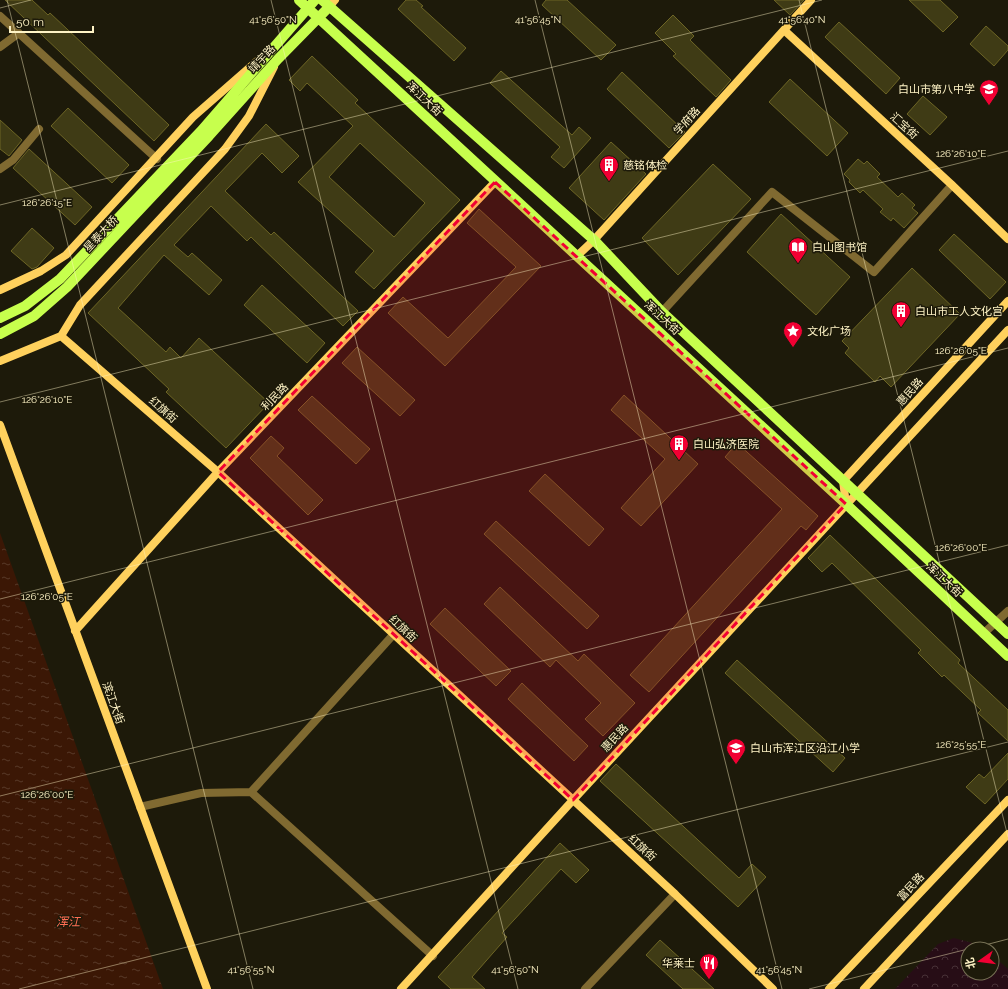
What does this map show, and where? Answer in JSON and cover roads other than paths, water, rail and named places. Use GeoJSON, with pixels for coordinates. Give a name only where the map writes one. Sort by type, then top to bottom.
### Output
{"type":"FeatureCollection","features":[{"type":"Feature","properties":{"kind":"main road","name":"浑江大街"},"geometry":{"type":"LineString","coordinates":[[299,0],[846,504],[1008,656]]}},
{"type":"Feature","properties":{"kind":"main road","name":"靖宇路"},"geometry":{"type":"LineString","coordinates":[[205,134],[273,47],[315,0]]}},
{"type":"Feature","properties":{"kind":"main road","name":"浑江大街"},"geometry":{"type":"LineString","coordinates":[[329,2],[594,240],[662,312],[857,493],[995,624],[1008,634]]}},
{"type":"Feature","properties":{"kind":"main road","name":"靖宇路"},"geometry":{"type":"LineString","coordinates":[[205,134],[319,18],[329,2]]}},
{"type":"Feature","properties":{"kind":"main road","name":"星泰大桥"},"geometry":{"type":"LineString","coordinates":[[0,318],[25,306],[60,278],[205,134]]}},
{"type":"Feature","properties":{"kind":"main road","name":"星泰大桥"},"geometry":{"type":"LineString","coordinates":[[0,334],[34,316],[67,287],[205,134]]}},
{"type":"Feature","properties":{"kind":"street","name":"学府路"},"geometry":{"type":"LineString","coordinates":[[577,256],[594,240],[811,0]]}},
{"type":"Feature","properties":{"kind":"street"},"geometry":{"type":"LineString","coordinates":[[0,16],[156,159]]}},
{"type":"Feature","properties":{"kind":"street","name":"汇宝街"},"geometry":{"type":"LineString","coordinates":[[784,30],[952,184],[1008,240]]}},
{"type":"Feature","properties":{"kind":"street"},"geometry":{"type":"LineString","coordinates":[[0,47],[19,33]]}},
{"type":"Feature","properties":{"kind":"street"},"geometry":{"type":"LineString","coordinates":[[0,290],[41,271],[66,255],[194,118],[273,47]]}},
{"type":"Feature","properties":{"kind":"street"},"geometry":{"type":"LineString","coordinates":[[0,361],[61,336],[80,305],[225,149],[249,116],[278,59]]}},
{"type":"Feature","properties":{"kind":"street"},"geometry":{"type":"LineString","coordinates":[[0,169],[13,160],[39,129]]}},
{"type":"Feature","properties":{"kind":"street","name":"利民路"},"geometry":{"type":"LineString","coordinates":[[75,631],[218,472],[495,182]]}},
{"type":"Feature","properties":{"kind":"street"},"geometry":{"type":"LineString","coordinates":[[662,312],[772,192],[874,272],[952,184]]}},
{"type":"Feature","properties":{"kind":"street","name":"惠民路"},"geometry":{"type":"LineString","coordinates":[[843,481],[1008,301]]}},
{"type":"Feature","properties":{"kind":"street","name":"惠民路"},"geometry":{"type":"LineString","coordinates":[[401,989],[433,956],[572,800],[1008,330]]}},
{"type":"Feature","properties":{"kind":"street","name":"红旗街"},"geometry":{"type":"LineString","coordinates":[[61,336],[218,472],[675,894],[772,989]]}},
{"type":"Feature","properties":{"kind":"street","name":"滨江大街"},"geometry":{"type":"LineString","coordinates":[[0,425],[206,989]]}},
{"type":"Feature","properties":{"kind":"street"},"geometry":{"type":"LineString","coordinates":[[843,481],[846,504]]}},
{"type":"Feature","properties":{"kind":"street"},"geometry":{"type":"LineString","coordinates":[[983,634],[1008,610]]}},
{"type":"Feature","properties":{"kind":"street"},"geometry":{"type":"LineString","coordinates":[[251,792],[393,635]]}},
{"type":"Feature","properties":{"kind":"street"},"geometry":{"type":"LineString","coordinates":[[140,807],[201,793],[251,792],[433,956]]}},
{"type":"Feature","properties":{"kind":"street","name":"富民路"},"geometry":{"type":"LineString","coordinates":[[829,989],[1008,800]]}},
{"type":"Feature","properties":{"kind":"street"},"geometry":{"type":"LineString","coordinates":[[864,989],[1008,834]]}},
{"type":"Feature","properties":{"kind":"street"},"geometry":{"type":"LineString","coordinates":[[585,989],[675,894]]}},
{"type":"Feature","properties":{"kind":"water","name":"浑江"},"geometry":{"type":"Polygon","coordinates":[[[0,533],[163,989],[0,989],[0,533]]]}},
{"type":"Feature","properties":{"kind":"place","name":"白山市第八中学"},"geometry":{"type":"Point","coordinates":[989,106]}},
{"type":"Feature","properties":{"kind":"place","name":"慈铭体检"},"geometry":{"type":"Point","coordinates":[609,182]}},
{"type":"Feature","properties":{"kind":"place","name":"白山图书馆"},"geometry":{"type":"Point","coordinates":[798,264]}},
{"type":"Feature","properties":{"kind":"place","name":"白山市工人文化宫"},"geometry":{"type":"Point","coordinates":[901,328]}},
{"type":"Feature","properties":{"kind":"place","name":"文化广场"},"geometry":{"type":"Point","coordinates":[793,348]}},
{"type":"Feature","properties":{"kind":"place","name":"白山弘济医院"},"geometry":{"type":"Point","coordinates":[679,461]}},
{"type":"Feature","properties":{"kind":"place","name":"白山市浑江区沿江小学"},"geometry":{"type":"Point","coordinates":[736,765]}},
{"type":"Feature","properties":{"kind":"place","name":"华莱士"},"geometry":{"type":"Point","coordinates":[709,980]}}]}
